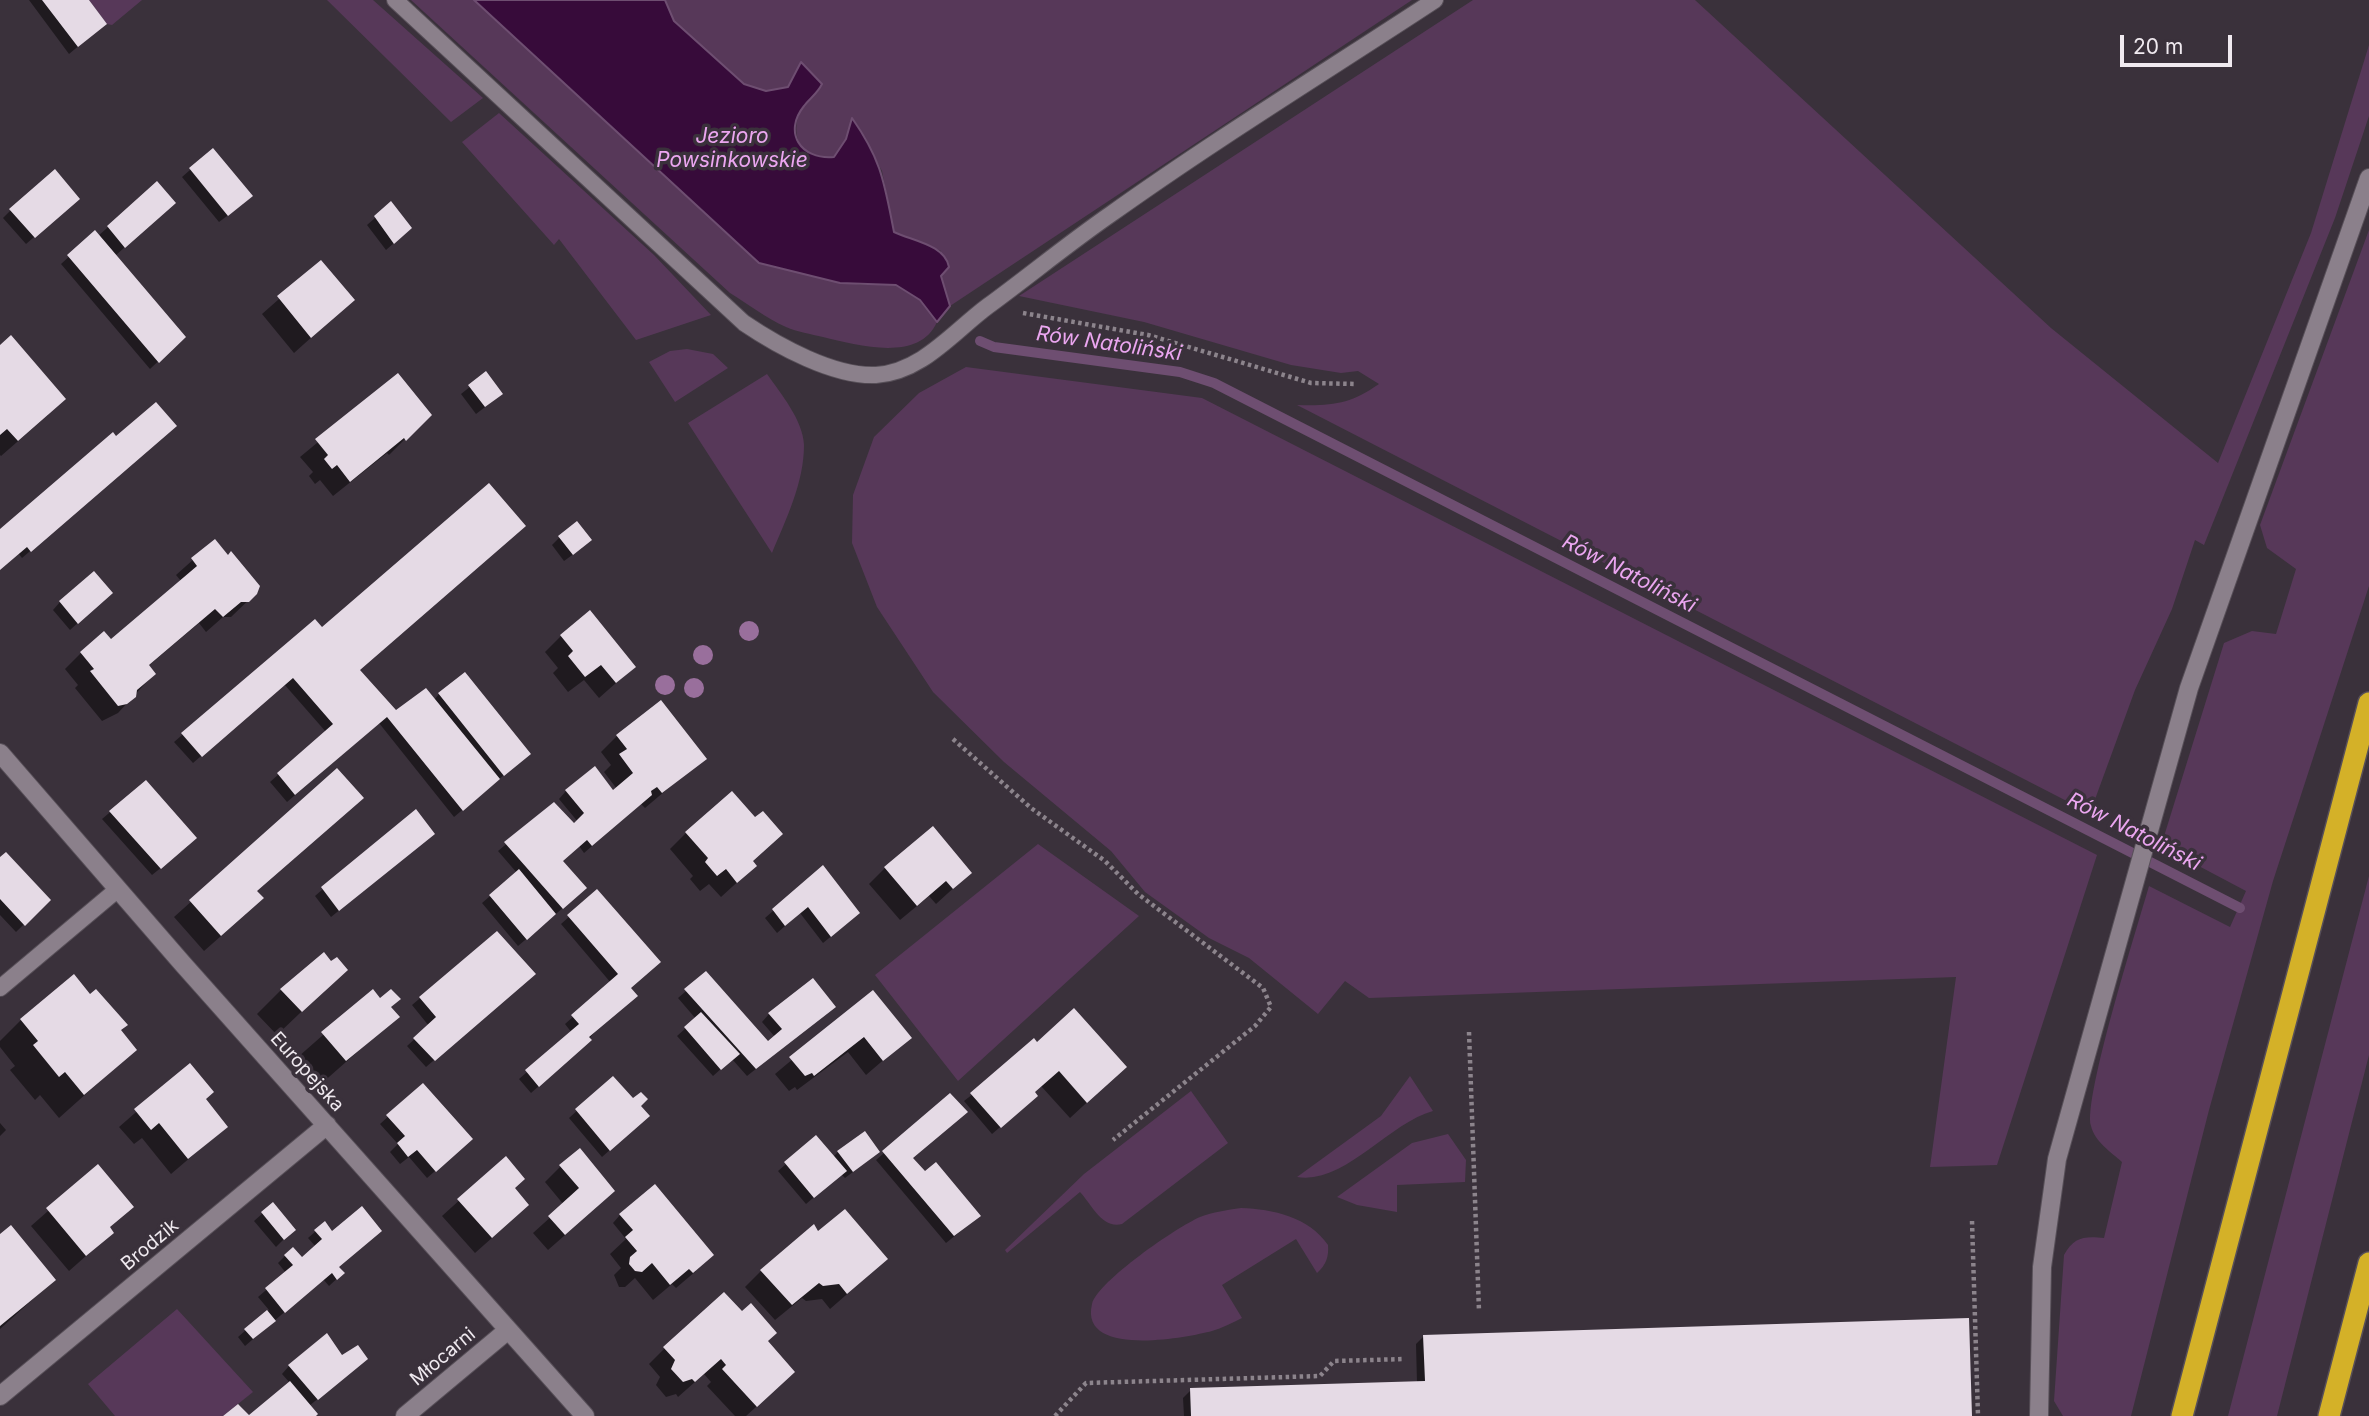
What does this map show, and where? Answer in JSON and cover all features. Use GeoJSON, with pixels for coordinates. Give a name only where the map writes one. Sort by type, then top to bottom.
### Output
{"type":"FeatureCollection","features":[{"type":"Feature","properties":{"kind":"highway"},"geometry":{"type":"LineString","coordinates":[[2182,1416],[2369,703]]}},
{"type":"Feature","properties":{"kind":"highway"},"geometry":{"type":"LineString","coordinates":[[2329,1416],[2369,1263]]}},
{"type":"Feature","properties":{"kind":"street"},"geometry":{"type":"LineString","coordinates":[[2039,1416],[2042,1268],[2057,1159],[2189,688],[2369,178]]}},
{"type":"Feature","properties":{"kind":"street","name":"Europejska"},"geometry":{"type":"LineString","coordinates":[[0,753],[585,1416]]}},
{"type":"Feature","properties":{"kind":"street","name":"Brodzik"},"geometry":{"type":"LineString","coordinates":[[0,1396],[327,1125]]}},
{"type":"Feature","properties":{"kind":"street","name":"Młocarni"},"geometry":{"type":"LineString","coordinates":[[405,1416],[508,1330]]}},
{"type":"Feature","properties":{"kind":"lane"},"geometry":{"type":"LineString","coordinates":[[395,0],[744,323],[773,343],[848,370],[876,375],[912,365],[930,354],[992,303],[1111,214],[1435,0]]}},
{"type":"Feature","properties":{"kind":"lane"},"geometry":{"type":"LineString","coordinates":[[0,988],[118,889]]}},
{"type":"Feature","properties":{"kind":"path"},"geometry":{"type":"LineString","coordinates":[[992,303],[1039,318],[1148,335],[1311,383],[1356,384]]}},
{"type":"Feature","properties":{"kind":"path"},"geometry":{"type":"LineString","coordinates":[[953,739],[1031,808],[1105,861],[1138,894],[1263,988],[1269,998],[1271,1007],[1255,1026],[1112,1140]]}},
{"type":"Feature","properties":{"kind":"path"},"geometry":{"type":"LineString","coordinates":[[1469,1032],[1479,1311]]}},
{"type":"Feature","properties":{"kind":"path"},"geometry":{"type":"LineString","coordinates":[[1972,1221],[1978,1416]]}},
{"type":"Feature","properties":{"kind":"path"},"geometry":{"type":"LineString","coordinates":[[1055,1416],[1086,1383],[1320,1376],[1334,1362],[1405,1359]]}},
{"type":"Feature","properties":{"kind":"shaded area"},"geometry":{"type":"Polygon","coordinates":[[[89,0],[142,0],[112,25],[107,24],[89,0]]]}},
{"type":"Feature","properties":{"kind":"shaded area"},"geometry":{"type":"Polygon","coordinates":[[[327,0],[373,0],[483,98],[451,122],[327,0]]]}},
{"type":"Feature","properties":{"kind":"shaded area"},"geometry":{"type":"Polygon","coordinates":[[[411,0],[474,0],[759,263],[861,285],[896,285],[920,300],[937,322],[928,335],[916,343],[886,348],[799,332],[764,315],[730,293],[411,0]]]}},
{"type":"Feature","properties":{"kind":"shaded area"},"geometry":{"type":"Polygon","coordinates":[[[665,0],[1412,0],[950,306],[941,276],[941,251],[894,232],[882,171],[853,119],[846,139],[834,157],[817,158],[803,150],[797,136],[797,120],[821,84],[801,63],[788,87],[766,91],[744,84],[674,21],[665,0]]]}},
{"type":"Feature","properties":{"kind":"shaded area"},"geometry":{"type":"Polygon","coordinates":[[[1473,0],[1695,0],[2051,328],[2218,463],[2311,233],[2369,45],[2369,116],[2335,218],[2204,545],[2195,540],[2172,609],[2135,690],[2090,813],[1297,405],[1321,405],[1350,400],[1379,384],[1358,371],[1341,373],[1291,365],[1144,322],[1019,296],[1473,0]]]}},
{"type":"Feature","properties":{"kind":"shaded area"},"geometry":{"type":"Polygon","coordinates":[[[499,113],[654,255],[711,315],[636,340],[559,239],[554,245],[462,142],[499,113]]]}},
{"type":"Feature","properties":{"kind":"shaded area"},"geometry":{"type":"Polygon","coordinates":[[[2369,230],[2369,586],[2273,881],[2209,1110],[2131,1416],[2063,1416],[2054,1401],[2064,1255],[2072,1244],[2080,1239],[2104,1238],[2122,1162],[2100,1142],[2091,1126],[2095,1082],[2103,1048],[2149,886],[2230,927],[2246,891],[2161,846],[2224,643],[2252,631],[2276,634],[2296,569],[2267,548],[2260,525],[2369,230]]]}},
{"type":"Feature","properties":{"kind":"shaded area"},"geometry":{"type":"Polygon","coordinates":[[[687,349],[713,354],[728,368],[675,402],[649,362],[670,351],[687,349]]]}},
{"type":"Feature","properties":{"kind":"shaded area"},"geometry":{"type":"Polygon","coordinates":[[[966,367],[1202,398],[2097,855],[1997,1165],[1930,1167],[1956,977],[1369,998],[1345,981],[1318,1014],[1249,958],[1209,938],[1145,892],[1111,851],[1004,762],[933,692],[877,607],[852,543],[853,495],[874,437],[919,393],[966,367]]]}},
{"type":"Feature","properties":{"kind":"shaded area"},"geometry":{"type":"Polygon","coordinates":[[[767,374],[796,417],[804,445],[798,487],[772,553],[688,423],[767,374]]]}},
{"type":"Feature","properties":{"kind":"shaded area"},"geometry":{"type":"Polygon","coordinates":[[[1038,844],[1139,916],[958,1081],[875,975],[1038,844]]]}},
{"type":"Feature","properties":{"kind":"shaded area"},"geometry":{"type":"Polygon","coordinates":[[[2369,876],[2369,1055],[2277,1416],[2228,1416],[2369,876]]]}},
{"type":"Feature","properties":{"kind":"shaded area"},"geometry":{"type":"Polygon","coordinates":[[[1410,1076],[1433,1111],[1399,1128],[1332,1172],[1314,1177],[1297,1177],[1381,1116],[1410,1076]]]}},
{"type":"Feature","properties":{"kind":"shaded area"},"geometry":{"type":"Polygon","coordinates":[[[1191,1091],[1228,1143],[1122,1224],[1115,1225],[1103,1220],[1080,1192],[1007,1253],[1005,1250],[1084,1174],[1191,1091]]]}},
{"type":"Feature","properties":{"kind":"shaded area"},"geometry":{"type":"Polygon","coordinates":[[[1448,1134],[1466,1160],[1465,1182],[1397,1185],[1397,1212],[1357,1205],[1337,1197],[1412,1143],[1448,1134]]]}},
{"type":"Feature","properties":{"kind":"shaded area"},"geometry":{"type":"Polygon","coordinates":[[[1241,1208],[1289,1216],[1311,1228],[1328,1245],[1323,1267],[1317,1273],[1296,1239],[1222,1285],[1242,1318],[1212,1331],[1159,1340],[1137,1340],[1117,1338],[1102,1332],[1092,1321],[1092,1304],[1097,1294],[1140,1256],[1200,1217],[1241,1208]]]}},
{"type":"Feature","properties":{"kind":"shaded area"},"geometry":{"type":"Polygon","coordinates":[[[177,1309],[253,1392],[223,1416],[115,1416],[88,1384],[177,1309]]]}},
{"type":"Feature","properties":{"kind":"water","name":"Jezioro Powsinkowskie"},"geometry":{"type":"Polygon","coordinates":[[[474,0],[665,0],[674,21],[744,84],[766,91],[788,87],[801,62],[822,84],[798,116],[795,134],[798,142],[812,154],[834,157],[846,139],[852,118],[876,160],[894,232],[935,249],[946,260],[949,267],[941,276],[950,306],[937,322],[920,300],[896,285],[840,283],[759,263],[474,0]]]}},
{"type":"Feature","properties":{"kind":"building"},"geometry":{"type":"Polygon","coordinates":[[[42,0],[89,0],[107,24],[78,47],[42,0]]]}},
{"type":"Feature","properties":{"kind":"building"},"geometry":{"type":"Polygon","coordinates":[[[213,148],[253,196],[228,216],[189,168],[213,148]]]}},
{"type":"Feature","properties":{"kind":"building"},"geometry":{"type":"Polygon","coordinates":[[[55,169],[80,199],[35,238],[9,209],[55,169]]]}},
{"type":"Feature","properties":{"kind":"building"},"geometry":{"type":"Polygon","coordinates":[[[157,181],[176,203],[125,248],[107,226],[157,181]]]}},
{"type":"Feature","properties":{"kind":"building"},"geometry":{"type":"Polygon","coordinates":[[[391,201],[412,228],[394,244],[374,216],[391,201]]]}},
{"type":"Feature","properties":{"kind":"building"},"geometry":{"type":"Polygon","coordinates":[[[95,230],[186,337],[159,363],[67,255],[95,230]]]}},
{"type":"Feature","properties":{"kind":"building"},"geometry":{"type":"Polygon","coordinates":[[[321,260],[355,300],[311,338],[277,296],[321,260]]]}},
{"type":"Feature","properties":{"kind":"building"},"geometry":{"type":"Polygon","coordinates":[[[11,335],[66,399],[18,441],[7,429],[0,435],[0,345],[11,335]]]}},
{"type":"Feature","properties":{"kind":"building"},"geometry":{"type":"Polygon","coordinates":[[[486,371],[503,394],[485,407],[468,385],[486,371]]]}},
{"type":"Feature","properties":{"kind":"building"},"geometry":{"type":"Polygon","coordinates":[[[398,373],[432,415],[406,441],[404,438],[350,482],[337,465],[332,469],[324,459],[328,455],[315,439],[398,373]]]}},
{"type":"Feature","properties":{"kind":"building"},"geometry":{"type":"Polygon","coordinates":[[[156,402],[177,426],[31,552],[27,547],[0,570],[0,529],[113,432],[116,436],[156,402]]]}},
{"type":"Feature","properties":{"kind":"building"},"geometry":{"type":"Polygon","coordinates":[[[489,483],[526,526],[360,670],[396,710],[426,688],[500,779],[463,811],[387,717],[295,795],[277,773],[333,724],[293,678],[202,757],[181,733],[315,619],[322,627],[489,483]]]}},
{"type":"Feature","properties":{"kind":"building"},"geometry":{"type":"Polygon","coordinates":[[[577,521],[592,540],[573,555],[558,536],[577,521]]]}},
{"type":"Feature","properties":{"kind":"building"},"geometry":{"type":"Polygon","coordinates":[[[215,539],[228,555],[231,551],[260,586],[257,594],[249,602],[241,602],[223,617],[215,609],[149,665],[156,674],[137,690],[136,697],[127,704],[118,706],[90,671],[94,669],[80,652],[104,631],[111,639],[197,566],[191,558],[215,539]]]}},
{"type":"Feature","properties":{"kind":"building"},"geometry":{"type":"Polygon","coordinates":[[[94,571],[113,593],[78,624],[59,601],[94,571]]]}},
{"type":"Feature","properties":{"kind":"building"},"geometry":{"type":"Polygon","coordinates":[[[590,610],[636,667],[616,683],[601,665],[585,677],[568,656],[573,651],[560,635],[590,610]]]}},
{"type":"Feature","properties":{"kind":"building"},"geometry":{"type":"Polygon","coordinates":[[[465,672],[531,754],[504,776],[438,693],[465,672]]]}},
{"type":"Feature","properties":{"kind":"building"},"geometry":{"type":"Polygon","coordinates":[[[661,700],[707,759],[662,793],[657,787],[651,791],[652,795],[592,846],[587,840],[563,861],[587,888],[563,909],[504,842],[554,802],[574,823],[584,813],[565,790],[595,766],[613,790],[633,773],[619,754],[627,749],[616,735],[661,700]]]}},
{"type":"Feature","properties":{"kind":"building"},"geometry":{"type":"Polygon","coordinates":[[[337,768],[364,798],[257,891],[264,898],[221,936],[189,900],[337,768]]]}},
{"type":"Feature","properties":{"kind":"building"},"geometry":{"type":"Polygon","coordinates":[[[146,780],[197,838],[161,869],[109,811],[146,780]]]}},
{"type":"Feature","properties":{"kind":"building"},"geometry":{"type":"Polygon","coordinates":[[[732,791],[755,817],[763,811],[783,834],[753,861],[757,866],[737,883],[726,869],[717,876],[705,862],[708,858],[685,832],[732,791]]]}},
{"type":"Feature","properties":{"kind":"building"},"geometry":{"type":"Polygon","coordinates":[[[416,809],[435,834],[339,911],[321,887],[416,809]]]}},
{"type":"Feature","properties":{"kind":"building"},"geometry":{"type":"Polygon","coordinates":[[[933,826],[972,873],[953,889],[946,881],[917,906],[884,867],[933,826]]]}},
{"type":"Feature","properties":{"kind":"building"},"geometry":{"type":"Polygon","coordinates":[[[6,852],[51,900],[25,926],[0,899],[0,857],[6,852]]]}},
{"type":"Feature","properties":{"kind":"building"},"geometry":{"type":"Polygon","coordinates":[[[823,865],[860,913],[831,937],[808,907],[785,926],[772,909],[823,865]]]}},
{"type":"Feature","properties":{"kind":"building"},"geometry":{"type":"Polygon","coordinates":[[[519,869],[556,914],[527,940],[489,895],[519,869]]]}},
{"type":"Feature","properties":{"kind":"building"},"geometry":{"type":"Polygon","coordinates":[[[597,889],[661,962],[631,988],[638,996],[589,1037],[592,1040],[539,1087],[525,1070],[579,1024],[571,1015],[618,974],[567,915],[597,889]]]}},
{"type":"Feature","properties":{"kind":"building"},"geometry":{"type":"Polygon","coordinates":[[[497,931],[536,974],[435,1061],[413,1038],[436,1017],[419,997],[497,931]]]}},
{"type":"Feature","properties":{"kind":"building"},"geometry":{"type":"Polygon","coordinates":[[[324,952],[331,961],[337,957],[348,970],[302,1012],[280,989],[324,952]]]}},
{"type":"Feature","properties":{"kind":"building"},"geometry":{"type":"Polygon","coordinates":[[[706,971],[768,1041],[782,1029],[768,1013],[813,978],[836,1007],[756,1069],[684,989],[706,971]]]}},
{"type":"Feature","properties":{"kind":"building"},"geometry":{"type":"Polygon","coordinates":[[[74,974],[90,994],[96,989],[128,1025],[121,1030],[137,1050],[84,1095],[65,1072],[59,1077],[33,1045],[38,1041],[20,1019],[74,974]]]}},
{"type":"Feature","properties":{"kind":"building"},"geometry":{"type":"Polygon","coordinates":[[[373,989],[380,998],[391,989],[401,999],[391,1007],[400,1017],[346,1061],[321,1032],[373,989]]]}},
{"type":"Feature","properties":{"kind":"building"},"geometry":{"type":"Polygon","coordinates":[[[873,990],[912,1038],[883,1061],[864,1037],[814,1076],[812,1073],[805,1076],[789,1057],[873,990]]]}},
{"type":"Feature","properties":{"kind":"building"},"geometry":{"type":"Polygon","coordinates":[[[1074,1008],[1127,1067],[1087,1103],[1059,1071],[1035,1092],[1038,1096],[1001,1128],[970,1093],[1034,1038],[1037,1042],[1074,1008]]]}},
{"type":"Feature","properties":{"kind":"building"},"geometry":{"type":"Polygon","coordinates":[[[701,1012],[740,1054],[721,1070],[684,1027],[701,1012]]]}},
{"type":"Feature","properties":{"kind":"building"},"geometry":{"type":"Polygon","coordinates":[[[190,1063],[214,1092],[206,1099],[228,1127],[188,1159],[159,1123],[151,1130],[134,1109],[190,1063]]]}},
{"type":"Feature","properties":{"kind":"building"},"geometry":{"type":"Polygon","coordinates":[[[613,1076],[633,1098],[641,1092],[648,1099],[641,1106],[650,1116],[610,1151],[575,1109],[613,1076]]]}},
{"type":"Feature","properties":{"kind":"building"},"geometry":{"type":"Polygon","coordinates":[[[423,1083],[473,1139],[436,1172],[417,1150],[408,1157],[397,1143],[405,1136],[386,1115],[423,1083]]]}},
{"type":"Feature","properties":{"kind":"building"},"geometry":{"type":"Polygon","coordinates":[[[950,1093],[968,1112],[913,1158],[925,1171],[936,1162],[981,1216],[954,1236],[882,1151],[950,1093]]]}},
{"type":"Feature","properties":{"kind":"building"},"geometry":{"type":"Polygon","coordinates":[[[865,1131],[880,1152],[853,1172],[837,1151],[865,1131]]]}},
{"type":"Feature","properties":{"kind":"building"},"geometry":{"type":"Polygon","coordinates":[[[816,1135],[847,1171],[814,1198],[784,1162],[816,1135]]]}},
{"type":"Feature","properties":{"kind":"building"},"geometry":{"type":"Polygon","coordinates":[[[580,1148],[615,1191],[565,1235],[548,1216],[579,1188],[559,1165],[580,1148]]]}},
{"type":"Feature","properties":{"kind":"building"},"geometry":{"type":"Polygon","coordinates":[[[506,1156],[525,1179],[515,1188],[529,1205],[492,1238],[457,1199],[506,1156]]]}},
{"type":"Feature","properties":{"kind":"building"},"geometry":{"type":"Polygon","coordinates":[[[98,1164],[134,1207],[110,1227],[114,1233],[86,1256],[46,1208],[98,1164]]]}},
{"type":"Feature","properties":{"kind":"building"},"geometry":{"type":"Polygon","coordinates":[[[655,1184],[714,1255],[693,1273],[689,1269],[670,1285],[652,1263],[642,1272],[635,1271],[629,1264],[630,1257],[637,1251],[625,1237],[633,1230],[619,1214],[655,1184]]]}},
{"type":"Feature","properties":{"kind":"building"},"geometry":{"type":"Polygon","coordinates":[[[273,1202],[296,1230],[284,1240],[261,1212],[273,1202]]]}},
{"type":"Feature","properties":{"kind":"building"},"geometry":{"type":"Polygon","coordinates":[[[362,1206],[382,1231],[339,1267],[345,1273],[337,1280],[332,1273],[285,1313],[265,1288],[293,1265],[284,1255],[293,1247],[302,1257],[322,1239],[314,1230],[325,1221],[332,1231],[362,1206]]]}},
{"type":"Feature","properties":{"kind":"building"},"geometry":{"type":"Polygon","coordinates":[[[845,1209],[888,1259],[847,1294],[839,1284],[823,1286],[819,1283],[792,1305],[760,1270],[814,1224],[818,1231],[845,1209]]]}},
{"type":"Feature","properties":{"kind":"building"},"geometry":{"type":"Polygon","coordinates":[[[11,1225],[56,1280],[0,1326],[0,1234],[11,1225]]]}},
{"type":"Feature","properties":{"kind":"building"},"geometry":{"type":"Polygon","coordinates":[[[724,1292],[742,1311],[751,1303],[777,1333],[768,1341],[795,1372],[757,1407],[722,1369],[726,1365],[721,1359],[695,1382],[692,1379],[683,1382],[671,1369],[675,1360],[663,1347],[724,1292]]]}},
{"type":"Feature","properties":{"kind":"building"},"geometry":{"type":"Polygon","coordinates":[[[267,1310],[276,1321],[253,1339],[244,1329],[267,1310]]]}},
{"type":"Feature","properties":{"kind":"building"},"geometry":{"type":"Polygon","coordinates":[[[1969,1318],[1972,1416],[1191,1416],[1190,1388],[1425,1381],[1423,1335],[1969,1318]]]}},
{"type":"Feature","properties":{"kind":"building"},"geometry":{"type":"Polygon","coordinates":[[[327,1333],[342,1355],[358,1345],[368,1359],[318,1400],[288,1365],[327,1333]]]}},
{"type":"Feature","properties":{"kind":"building"},"geometry":{"type":"Polygon","coordinates":[[[290,1381],[318,1414],[316,1416],[223,1416],[238,1404],[249,1415],[290,1381]]]}},
{"type":"Feature","properties":{"kind":"waterway","name":"Rów Natoliński"},"geometry":{"type":"LineString","coordinates":[[980,341],[994,347],[1180,372],[1214,383],[2240,908]]}}]}
